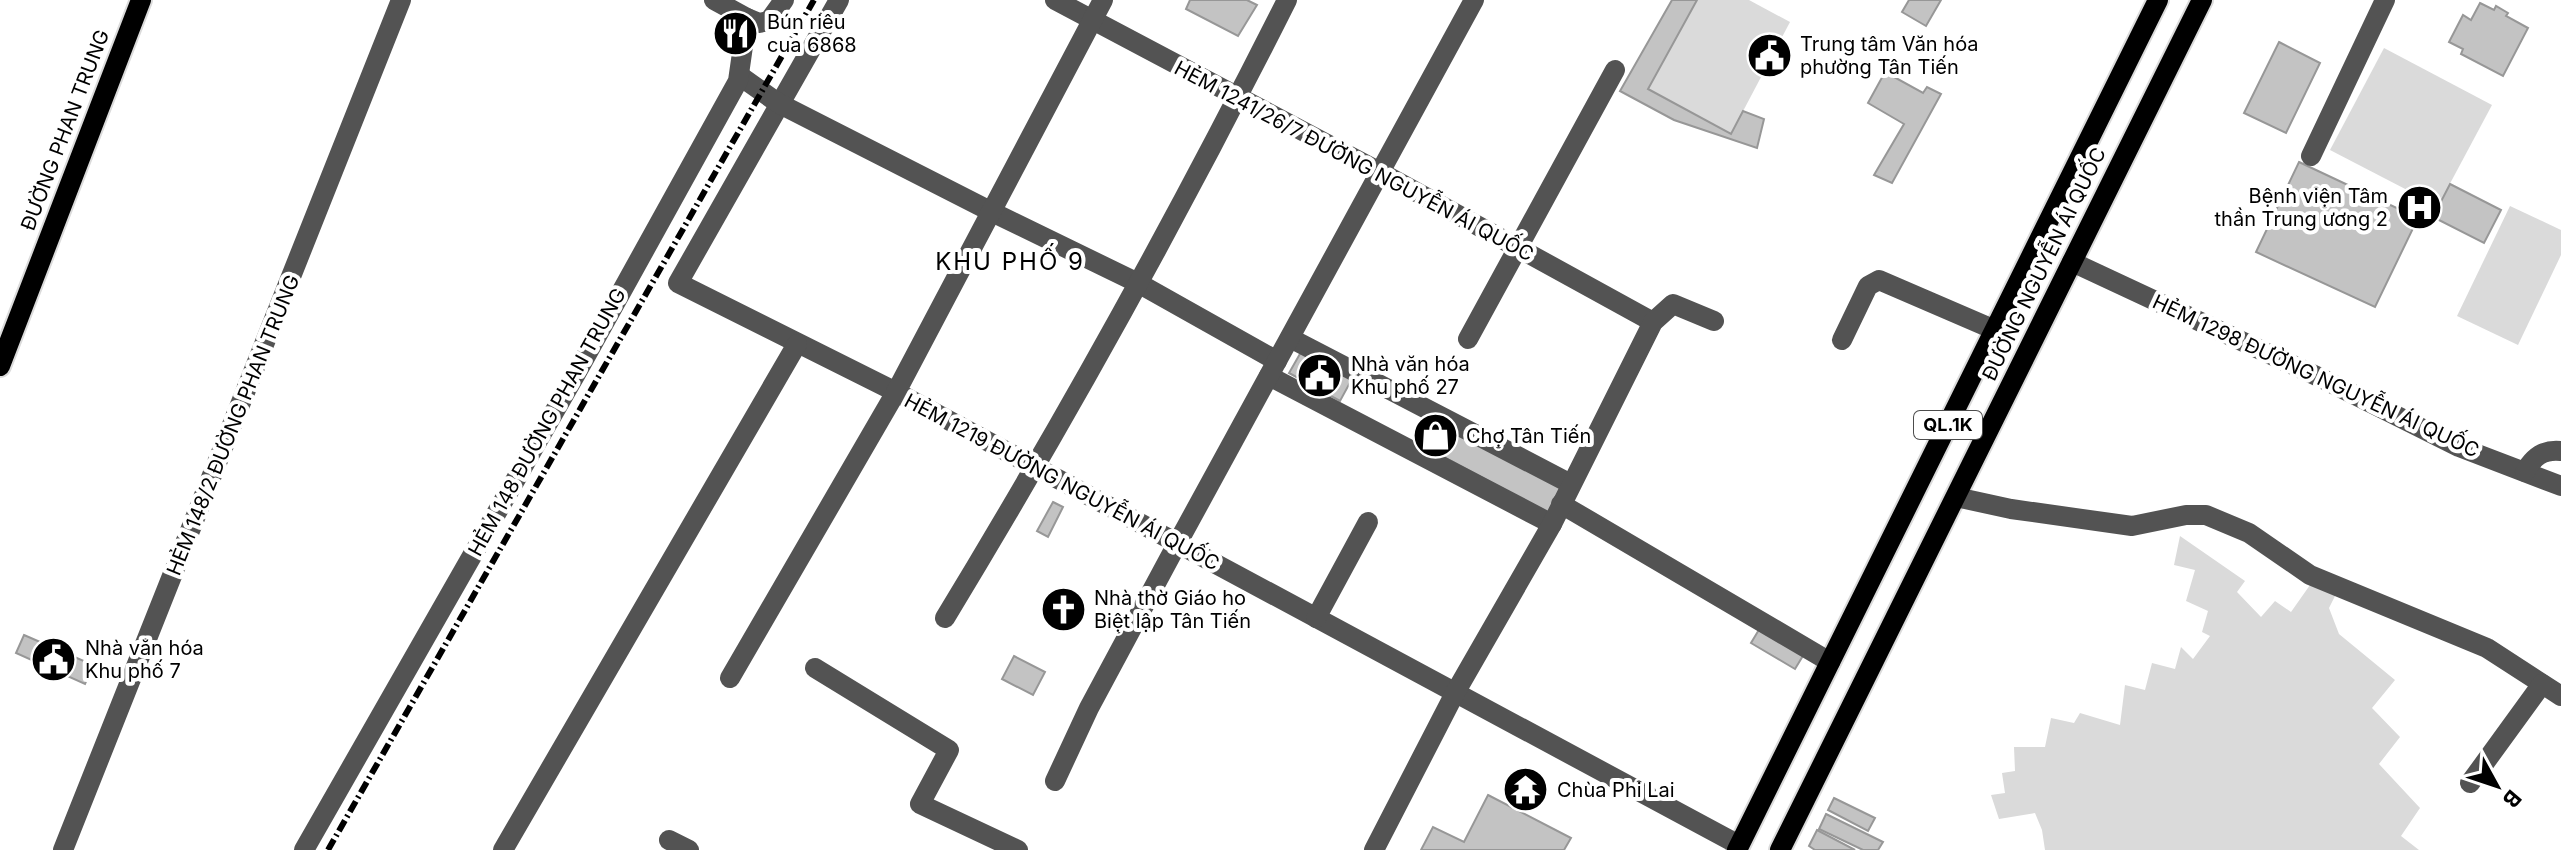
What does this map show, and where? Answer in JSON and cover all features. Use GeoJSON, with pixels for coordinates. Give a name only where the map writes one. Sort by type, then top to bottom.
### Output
{"type":"FeatureCollection","features":[{"type":"Feature","properties":{"kind":"main road","name":"ĐƯỜNG PHAN TRUNG"},"geometry":{"type":"LineString","coordinates":[[0,366],[141,0]]}},
{"type":"Feature","properties":{"kind":"main road","name":"ĐƯỜNG NGUYỄN ÁI QUỐC"},"geometry":{"type":"LineString","coordinates":[[1738,847],[2158,0]]}},
{"type":"Feature","properties":{"kind":"main road","name":"ĐƯỜNG NGUYỄN ÁI QUỐC"},"geometry":{"type":"LineString","coordinates":[[1780,850],[2202,0]]}},
{"type":"Feature","properties":{"kind":"street","name":"HẺM 148/2 ĐƯỜNG PHAN TRUNG"},"geometry":{"type":"LineString","coordinates":[[63,850],[401,0]]}},
{"type":"Feature","properties":{"kind":"street"},"geometry":{"type":"LineString","coordinates":[[714,0],[759,23],[769,21],[784,0]]}},
{"type":"Feature","properties":{"kind":"street"},"geometry":{"type":"LineString","coordinates":[[778,103],[839,0]]}},
{"type":"Feature","properties":{"kind":"street","name":"HẺM 1241/26/7 ĐƯỜNG NGUYỄN ÁI QUỐC"},"geometry":{"type":"LineString","coordinates":[[1055,0],[1380,172],[1653,322]]}},
{"type":"Feature","properties":{"kind":"street"},"geometry":{"type":"LineString","coordinates":[[730,678],[896,392],[1103,0]]}},
{"type":"Feature","properties":{"kind":"street"},"geometry":{"type":"LineString","coordinates":[[945,618],[1036,468],[1238,98],[1287,0]]}},
{"type":"Feature","properties":{"kind":"street"},"geometry":{"type":"LineString","coordinates":[[1055,781],[1089,708],[1474,0]]}},
{"type":"Feature","properties":{"kind":"street"},"geometry":{"type":"LineString","coordinates":[[2311,156],[2385,0]]}},
{"type":"Feature","properties":{"kind":"street","name":"HẺM 148 ĐƯỜNG PHAN TRUNG"},"geometry":{"type":"LineString","coordinates":[[304,850],[577,372],[740,76],[747,18]]}},
{"type":"Feature","properties":{"kind":"street"},"geometry":{"type":"LineString","coordinates":[[1468,339],[1615,70]]}},
{"type":"Feature","properties":{"kind":"street"},"geometry":{"type":"LineString","coordinates":[[740,76],[778,103],[1138,283],[1273,368],[1552,524]]}},
{"type":"Feature","properties":{"kind":"street","name":"HẺM 1219 ĐƯỜNG NGUYỄN ÁI QUỐC"},"geometry":{"type":"LineString","coordinates":[[778,103],[678,283],[896,392],[1738,847]]}},
{"type":"Feature","properties":{"kind":"street","name":"HẺM 1298 ĐƯỜNG NGUYỄN ÁI QUỐC"},"geometry":{"type":"LineString","coordinates":[[2072,262],[2323,379],[2459,447],[2561,486]]}},
{"type":"Feature","properties":{"kind":"street"},"geometry":{"type":"LineString","coordinates":[[1842,340],[1868,286],[1879,280],[1995,330]]}},
{"type":"Feature","properties":{"kind":"street"},"geometry":{"type":"LineString","coordinates":[[1374,850],[1455,693],[1552,524],[1653,322],[1668,306],[1677,304],[1714,321]]}},
{"type":"Feature","properties":{"kind":"street"},"geometry":{"type":"LineString","coordinates":[[1290,338],[1571,484]]}},
{"type":"Feature","properties":{"kind":"street"},"geometry":{"type":"LineString","coordinates":[[503,850],[797,344]]}},
{"type":"Feature","properties":{"kind":"street"},"geometry":{"type":"LineString","coordinates":[[2525,472],[2533,458],[2551,450],[2561,451]]}},
{"type":"Feature","properties":{"kind":"street"},"geometry":{"type":"LineString","coordinates":[[1956,497],[2011,509],[2132,526],[2186,515],[2206,515],[2249,533],[2310,575],[2487,648],[2556,692],[2470,783]]}},
{"type":"Feature","properties":{"kind":"street"},"geometry":{"type":"LineString","coordinates":[[1561,504],[1830,662]]}},
{"type":"Feature","properties":{"kind":"street"},"geometry":{"type":"LineString","coordinates":[[1316,618],[1368,522]]}},
{"type":"Feature","properties":{"kind":"street"},"geometry":{"type":"LineString","coordinates":[[815,668],[949,750],[920,804],[1018,850]]}},
{"type":"Feature","properties":{"kind":"street"},"geometry":{"type":"LineString","coordinates":[[669,840],[689,850]]}},
{"type":"Feature","properties":{"kind":"shaded area"},"geometry":{"type":"Polygon","coordinates":[[[1697,0],[1749,0],[1790,22],[1731,134],[1648,89],[1697,0]]]}},
{"type":"Feature","properties":{"kind":"shaded area"},"geometry":{"type":"Polygon","coordinates":[[[2384,48],[2492,105],[2438,206],[2330,150],[2384,48]]]}},
{"type":"Feature","properties":{"kind":"shaded area"},"geometry":{"type":"Polygon","coordinates":[[[2510,206],[2561,230],[2561,255],[2518,345],[2457,316],[2510,206]]]}},
{"type":"Feature","properties":{"kind":"shaded area"},"geometry":{"type":"Polygon","coordinates":[[[2180,536],[2245,581],[2237,592],[2261,617],[2275,601],[2291,612],[2310,585],[2336,594],[2329,608],[2339,634],[2395,680],[2372,708],[2400,737],[2379,764],[2420,808],[2401,836],[2419,850],[2045,850],[2035,813],[1999,819],[1991,795],[2005,793],[2002,773],[2015,771],[2014,747],[2045,747],[2051,718],[2074,723],[2080,713],[2120,725],[2125,685],[2145,690],[2152,663],[2175,669],[2181,647],[2193,659],[2210,636],[2202,632],[2208,611],[2186,601],[2195,570],[2174,565],[2180,536]]]}},
{"type":"Feature","properties":{"kind":"building"},"geometry":{"type":"Polygon","coordinates":[[[1190,0],[1247,0],[1257,5],[1238,36],[1186,9],[1190,0]]]}},
{"type":"Feature","properties":{"kind":"building"},"geometry":{"type":"Polygon","coordinates":[[[1672,0],[1697,0],[1648,89],[1731,134],[1743,111],[1764,119],[1757,148],[1674,120],[1620,91],[1672,0]]]}},
{"type":"Feature","properties":{"kind":"building"},"geometry":{"type":"Polygon","coordinates":[[[1909,0],[1941,0],[1926,26],[1902,12],[1909,0]]]}},
{"type":"Feature","properties":{"kind":"building"},"geometry":{"type":"Polygon","coordinates":[[[2480,3],[2494,10],[2496,6],[2508,13],[2506,16],[2528,28],[2503,76],[2461,54],[2463,49],[2449,42],[2463,15],[2471,20],[2480,3]]]}},
{"type":"Feature","properties":{"kind":"building"},"geometry":{"type":"Polygon","coordinates":[[[2279,42],[2320,63],[2286,133],[2244,113],[2279,42]]]}},
{"type":"Feature","properties":{"kind":"building"},"geometry":{"type":"Polygon","coordinates":[[[1885,72],[1923,93],[1927,87],[1941,94],[1892,183],[1874,175],[1904,124],[1868,103],[1885,72]]]}},
{"type":"Feature","properties":{"kind":"building"},"geometry":{"type":"Polygon","coordinates":[[[2299,162],[2418,218],[2375,307],[2256,252],[2299,162]]]}},
{"type":"Feature","properties":{"kind":"building"},"geometry":{"type":"Polygon","coordinates":[[[2450,184],[2501,210],[2484,243],[2433,217],[2450,184]]]}},
{"type":"Feature","properties":{"kind":"building","name":"Nhà văn hóa Khu phố 27"},"geometry":{"type":"Polygon","coordinates":[[[1301,352],[1352,379],[1340,401],[1289,373],[1301,352]]]}},
{"type":"Feature","properties":{"kind":"building"},"geometry":{"type":"Polygon","coordinates":[[[1441,425],[1561,487],[1548,513],[1427,448],[1441,425]]]}},
{"type":"Feature","properties":{"kind":"building"},"geometry":{"type":"Polygon","coordinates":[[[1053,502],[1063,507],[1048,537],[1037,531],[1053,502]]]}},
{"type":"Feature","properties":{"kind":"building"},"geometry":{"type":"Polygon","coordinates":[[[1760,628],[1804,654],[1795,669],[1751,643],[1760,628]]]}},
{"type":"Feature","properties":{"kind":"building"},"geometry":{"type":"Polygon","coordinates":[[[24,635],[93,665],[85,684],[16,653],[24,635]]]}},
{"type":"Feature","properties":{"kind":"building"},"geometry":{"type":"Polygon","coordinates":[[[1014,656],[1045,672],[1033,695],[1002,679],[1014,656]]]}},
{"type":"Feature","properties":{"kind":"building"},"geometry":{"type":"Polygon","coordinates":[[[1488,795],[1571,838],[1564,850],[1421,850],[1433,827],[1464,842],[1488,795]]]}},
{"type":"Feature","properties":{"kind":"building"},"geometry":{"type":"Polygon","coordinates":[[[1834,798],[1875,818],[1868,831],[1828,810],[1834,798]]]}},
{"type":"Feature","properties":{"kind":"building"},"geometry":{"type":"Polygon","coordinates":[[[1826,814],[1883,842],[1878,850],[1863,850],[1819,829],[1826,814]]]}},
{"type":"Feature","properties":{"kind":"building"},"geometry":{"type":"Polygon","coordinates":[[[1817,830],[1855,850],[1815,850],[1809,846],[1817,830]]]}},
{"type":"Feature","properties":{"kind":"railway"},"geometry":{"type":"LineString","coordinates":[[328,850],[814,0]]}},
{"type":"Feature","properties":{"kind":"place","name":"Bún riêu cua 6868"},"geometry":{"type":"Point","coordinates":[736,33]}},
{"type":"Feature","properties":{"kind":"place","name":"Trung tâm Văn hóa phường Tân Tiến"},"geometry":{"type":"Point","coordinates":[1769,56]}},
{"type":"Feature","properties":{"kind":"place","name":"Bệnh viện Tâm thần Trung ương 2"},"geometry":{"type":"Point","coordinates":[2419,207]}},
{"type":"Feature","properties":{"kind":"place","name":"Nhà văn hóa Khu phố 27"},"geometry":{"type":"Point","coordinates":[1320,376]}},
{"type":"Feature","properties":{"kind":"place","name":"Chợ Tân Tiến"},"geometry":{"type":"Point","coordinates":[1435,436]}},
{"type":"Feature","properties":{"kind":"place","name":"Nhà thờ Giáo họ Biệt lập Tân Tiến"},"geometry":{"type":"Point","coordinates":[1063,609]}},
{"type":"Feature","properties":{"kind":"place","name":"Nhà văn hóa Khu phố 7"},"geometry":{"type":"Point","coordinates":[54,659]}},
{"type":"Feature","properties":{"kind":"place","name":"Chùa Phi Lai"},"geometry":{"type":"Point","coordinates":[1526,790]}},
{"type":"Feature","properties":{"kind":"district","name":"KHU PHỐ 9"},"geometry":{"type":"Point","coordinates":[1010,262]}}]}
